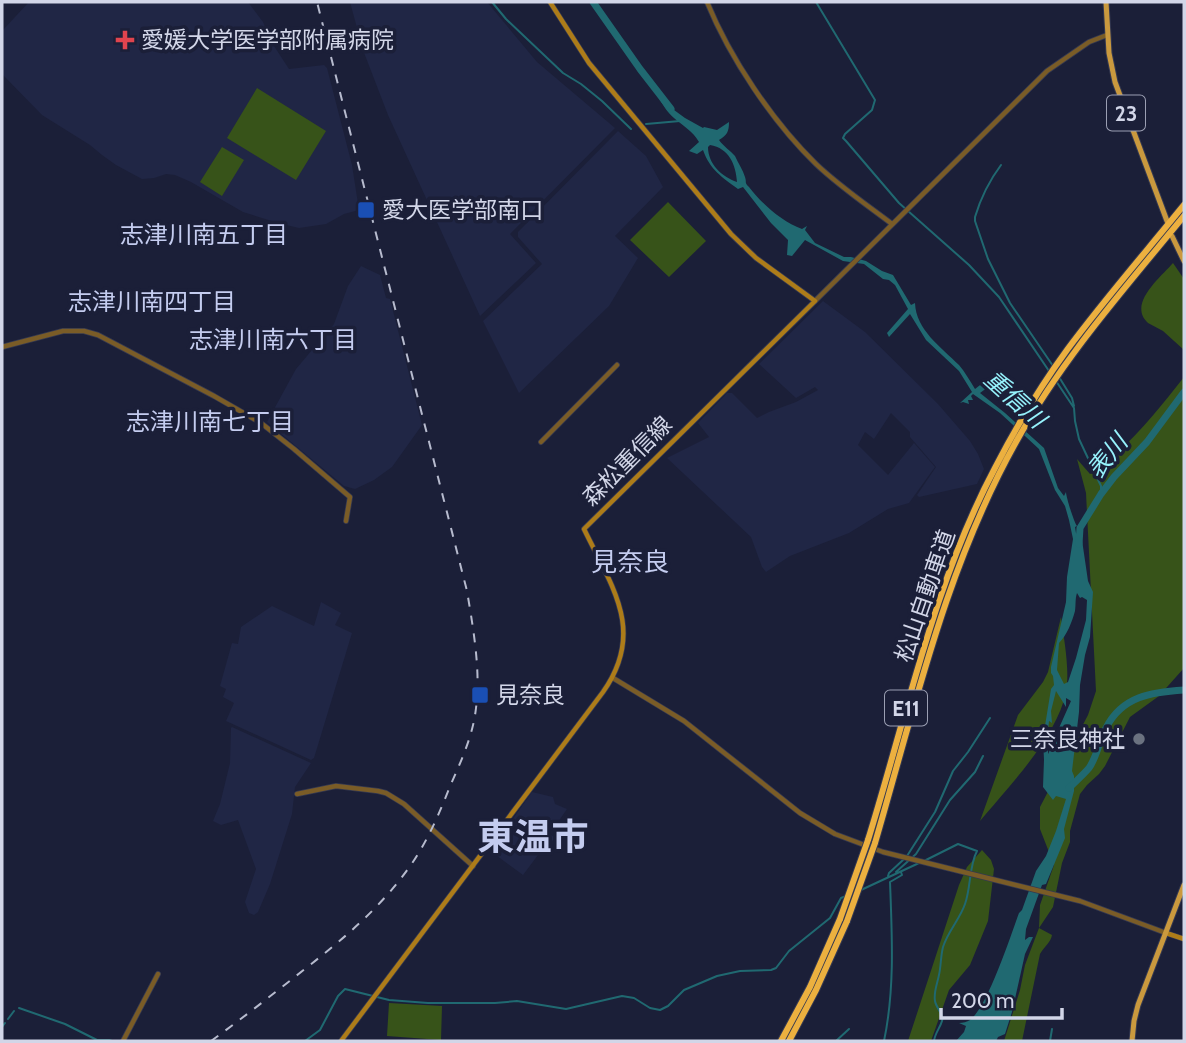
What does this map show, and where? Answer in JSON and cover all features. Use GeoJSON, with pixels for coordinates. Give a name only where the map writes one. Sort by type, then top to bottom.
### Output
{"type":"FeatureCollection","features":[{"type":"Feature","properties":{"kind":"highway","name":"松山自動車道"},"geometry":{"type":"LineString","coordinates":[[789,1041],[816,990],[844,920],[871,841],[921,658],[951,577],[999,474],[1064,359],[1100,306],[1184,205]]}},
{"type":"Feature","properties":{"kind":"highway","name":"松山自動車道"},"geometry":{"type":"LineString","coordinates":[[1064,359],[1184,216]]}},
{"type":"Feature","properties":{"kind":"highway","name":"松山自動車道"},"geometry":{"type":"LineString","coordinates":[[781,1041],[844,920]]}},
{"type":"Feature","properties":{"kind":"main road"},"geometry":{"type":"LineString","coordinates":[[550,2],[589,63],[731,234],[756,258],[815,301]]}},
{"type":"Feature","properties":{"kind":"main road","name":"23"},"geometry":{"type":"LineString","coordinates":[[1106,2],[1107,35],[1115,82],[1167,220]]}},
{"type":"Feature","properties":{"kind":"main road"},"geometry":{"type":"LineString","coordinates":[[1172,236],[1184,261]]}},
{"type":"Feature","properties":{"kind":"main road","name":"森松重信線"},"geometry":{"type":"LineString","coordinates":[[341,1041],[613,678],[624,638],[622,612],[613,586],[584,529],[815,301]]}},
{"type":"Feature","properties":{"kind":"main road"},"geometry":{"type":"LineString","coordinates":[[1132,1041],[1138,1006],[1184,885]]}},
{"type":"Feature","properties":{"kind":"main road"},"geometry":{"type":"LineString","coordinates":[[1166,933],[1184,939]]}},
{"type":"Feature","properties":{"kind":"street"},"geometry":{"type":"LineString","coordinates":[[707,2],[740,65],[790,136],[824,171],[892,225]]}},
{"type":"Feature","properties":{"kind":"street"},"geometry":{"type":"LineString","coordinates":[[815,301],[1047,71],[1089,42],[1107,35]]}},
{"type":"Feature","properties":{"kind":"street"},"geometry":{"type":"LineString","coordinates":[[2,347],[72,330],[84,331],[113,342],[261,423],[350,497],[346,521]]}},
{"type":"Feature","properties":{"kind":"street"},"geometry":{"type":"LineString","coordinates":[[541,442],[617,365]]}},
{"type":"Feature","properties":{"kind":"street"},"geometry":{"type":"LineString","coordinates":[[613,678],[684,721],[800,813],[822,827],[883,852],[1107,910],[1166,933]]}},
{"type":"Feature","properties":{"kind":"street"},"geometry":{"type":"LineString","coordinates":[[297,794],[336,786],[386,793],[404,804],[473,866]]}},
{"type":"Feature","properties":{"kind":"street"},"geometry":{"type":"LineString","coordinates":[[123,1041],[158,974]]}},
{"type":"Feature","properties":{"kind":"shaded area"},"geometry":{"type":"Polygon","coordinates":[[[29,2],[248,2],[263,22],[289,69],[324,65],[327,68],[352,165],[359,210],[344,214],[326,224],[299,228],[243,212],[175,175],[142,179],[116,165],[42,115],[2,74],[2,31],[29,2]]]}},
{"type":"Feature","properties":{"kind":"shaded area"},"geometry":{"type":"Polygon","coordinates":[[[350,2],[487,2],[537,62],[615,128],[510,234],[536,263],[480,316],[388,115],[363,50],[350,2]]]}},
{"type":"Feature","properties":{"kind":"shaded area"},"geometry":{"type":"Polygon","coordinates":[[[257,88],[326,131],[296,180],[227,138],[257,88]]]}},
{"type":"Feature","properties":{"kind":"shaded area"},"geometry":{"type":"Polygon","coordinates":[[[659,99],[703,128],[717,130],[729,122],[727,133],[719,140],[735,156],[747,184],[766,206],[795,226],[802,229],[807,226],[805,230],[815,243],[844,257],[866,261],[893,275],[911,305],[915,303],[916,313],[925,330],[959,365],[975,389],[993,375],[996,381],[980,393],[1044,448],[1058,488],[1064,496],[1066,492],[1077,526],[1076,533],[1082,540],[1088,581],[1093,592],[1090,637],[1080,685],[1072,771],[1074,791],[1064,829],[1065,838],[1046,884],[1042,885],[1026,929],[1025,940],[1033,937],[1025,954],[1012,1012],[1005,1034],[996,1041],[956,1041],[966,1026],[959,1023],[969,1021],[977,1013],[991,987],[1036,871],[1046,856],[1056,831],[1066,799],[1056,796],[1053,800],[1043,787],[1043,738],[1051,689],[1054,685],[1051,667],[1066,602],[1073,539],[1065,506],[1055,490],[1039,449],[1000,413],[973,394],[973,400],[968,400],[969,404],[960,403],[972,392],[959,371],[926,340],[910,314],[889,337],[887,333],[908,309],[895,285],[864,264],[843,261],[805,240],[792,256],[787,255],[788,240],[743,187],[738,189],[717,172],[703,150],[697,154],[689,151],[699,142],[669,113],[659,99]],[[710,145],[708,147],[713,164],[726,177],[737,182],[730,158],[722,150],[710,145]],[[1077,593],[1075,611],[1067,632],[1059,643],[1057,670],[1064,684],[1068,682],[1086,620],[1087,600],[1080,598],[1077,593]],[[1056,691],[1051,711],[1048,754],[1053,744],[1056,744],[1055,737],[1071,701],[1066,698],[1066,707],[1056,691]]]}},
{"type":"Feature","properties":{"kind":"shaded area"},"geometry":{"type":"Polygon","coordinates":[[[618,131],[646,156],[663,187],[615,236],[638,258],[609,306],[519,393],[483,321],[542,264],[518,237],[518,232],[618,131]]]}},
{"type":"Feature","properties":{"kind":"shaded area"},"geometry":{"type":"Polygon","coordinates":[[[222,147],[244,160],[222,196],[200,182],[222,147]]]}},
{"type":"Feature","properties":{"kind":"shaded area"},"geometry":{"type":"Polygon","coordinates":[[[668,202],[706,241],[669,277],[630,240],[668,202]]]}},
{"type":"Feature","properties":{"kind":"shaded area"},"geometry":{"type":"Polygon","coordinates":[[[1173,263],[1184,279],[1184,350],[1163,331],[1148,323],[1141,308],[1148,291],[1173,263]]]}},
{"type":"Feature","properties":{"kind":"shaded area"},"geometry":{"type":"Polygon","coordinates":[[[361,266],[380,275],[386,298],[390,299],[422,425],[392,467],[355,489],[344,486],[267,422],[296,369],[334,324],[348,286],[361,266]]]}},
{"type":"Feature","properties":{"kind":"shaded area"},"geometry":{"type":"Polygon","coordinates":[[[823,301],[865,332],[938,404],[970,441],[984,469],[977,484],[919,497],[917,495],[936,467],[910,437],[910,432],[891,413],[874,439],[865,432],[858,445],[888,475],[914,443],[935,467],[909,503],[888,509],[849,533],[790,556],[766,572],[751,537],[667,458],[709,437],[698,423],[727,393],[732,393],[757,418],[818,390],[815,387],[796,398],[759,364],[823,301]]]}},
{"type":"Feature","properties":{"kind":"shaded area"},"geometry":{"type":"Polygon","coordinates":[[[1184,377],[1184,668],[1159,696],[1130,717],[1105,766],[1080,794],[1053,907],[1039,928],[1040,905],[1054,865],[1040,829],[1040,807],[1088,715],[1096,691],[1086,493],[1077,459],[1090,474],[1101,467],[1144,426],[1184,377]]]}},
{"type":"Feature","properties":{"kind":"shaded area"},"geometry":{"type":"Polygon","coordinates":[[[321,602],[341,613],[335,625],[352,633],[314,758],[311,760],[226,721],[234,703],[223,697],[226,689],[220,686],[232,643],[238,644],[241,627],[272,606],[314,626],[321,602]]]}},
{"type":"Feature","properties":{"kind":"shaded area"},"geometry":{"type":"Polygon","coordinates":[[[1061,617],[1067,674],[1061,709],[1053,726],[1018,777],[980,821],[1018,715],[1048,672],[1061,617]]]}},
{"type":"Feature","properties":{"kind":"shaded area"},"geometry":{"type":"Polygon","coordinates":[[[232,727],[311,763],[295,787],[292,814],[270,884],[258,912],[254,915],[249,913],[245,902],[256,869],[238,820],[221,825],[213,821],[230,763],[232,727]]]}},
{"type":"Feature","properties":{"kind":"shaded area"},"geometry":{"type":"Polygon","coordinates":[[[532,792],[553,797],[555,804],[567,809],[558,828],[546,831],[555,838],[523,875],[489,850],[532,792]]]}},
{"type":"Feature","properties":{"kind":"shaded area"},"geometry":{"type":"Polygon","coordinates":[[[982,850],[991,860],[994,869],[988,921],[970,965],[949,990],[931,1041],[908,1041],[959,885],[967,867],[982,850]]]}},
{"type":"Feature","properties":{"kind":"shaded area"},"geometry":{"type":"Polygon","coordinates":[[[1039,928],[1052,935],[1040,954],[1022,1041],[1004,1041],[1025,965],[1039,928]]]}},
{"type":"Feature","properties":{"kind":"shaded area"},"geometry":{"type":"Polygon","coordinates":[[[389,1003],[442,1006],[441,1040],[387,1036],[389,1003]]]}},
{"type":"Feature","properties":{"kind":"waterway"},"geometry":{"type":"LineString","coordinates":[[492,2],[506,19],[563,73],[602,101],[631,129]]}},
{"type":"Feature","properties":{"kind":"waterway","name":"重信川"},"geometry":{"type":"LineString","coordinates":[[593,2],[671,109]]}},
{"type":"Feature","properties":{"kind":"waterway"},"geometry":{"type":"LineString","coordinates":[[816,2],[875,100],[872,110],[843,138],[899,203],[969,265],[999,297],[1049,371]]}},
{"type":"Feature","properties":{"kind":"waterway"},"geometry":{"type":"LineString","coordinates":[[646,124],[680,121]]}},
{"type":"Feature","properties":{"kind":"waterway"},"geometry":{"type":"LineString","coordinates":[[1001,165],[989,183],[975,221],[988,259],[1010,303],[1053,366]]}},
{"type":"Feature","properties":{"kind":"waterway"},"geometry":{"type":"LineString","coordinates":[[1059,377],[1074,406]]}},
{"type":"Feature","properties":{"kind":"waterway"},"geometry":{"type":"LineString","coordinates":[[1056,381],[1074,408],[1079,439],[1101,486],[1101,494]]}},
{"type":"Feature","properties":{"kind":"waterway","name":"表川"},"geometry":{"type":"LineString","coordinates":[[1079,544],[1080,528],[1101,494],[1147,442],[1184,392]]}},
{"type":"Feature","properties":{"kind":"waterway"},"geometry":{"type":"LineString","coordinates":[[1069,788],[1089,768],[1106,728],[1120,709],[1149,694],[1184,690]]}},
{"type":"Feature","properties":{"kind":"waterway"},"geometry":{"type":"LineString","coordinates":[[907,856],[935,812],[953,771],[990,718]]}},
{"type":"Feature","properties":{"kind":"waterway"},"geometry":{"type":"LineString","coordinates":[[896,872],[916,854],[950,800],[975,772],[983,756]]}},
{"type":"Feature","properties":{"kind":"waterway"},"geometry":{"type":"LineString","coordinates":[[924,861],[958,844],[977,851],[965,904],[943,947],[935,989],[936,1004],[942,1018],[934,1041]]}},
{"type":"Feature","properties":{"kind":"waterway"},"geometry":{"type":"LineString","coordinates":[[888,876],[903,860]]}},
{"type":"Feature","properties":{"kind":"waterway"},"geometry":{"type":"LineString","coordinates":[[861,890],[919,863]]}},
{"type":"Feature","properties":{"kind":"waterway"},"geometry":{"type":"LineString","coordinates":[[884,1041],[891,982],[890,882],[902,875],[901,872]]}},
{"type":"Feature","properties":{"kind":"waterway"},"geometry":{"type":"LineString","coordinates":[[305,1041],[320,1030],[338,996],[345,989],[389,1000],[428,1003],[517,1001],[566,1009],[622,996],[634,998],[650,1008],[660,1010],[684,990],[717,976],[776,968],[789,951],[830,918],[841,898],[846,896]]}},
{"type":"Feature","properties":{"kind":"waterway"},"geometry":{"type":"LineString","coordinates":[[19,1008],[65,1024],[97,1040],[112,1041]]}},
{"type":"Feature","properties":{"kind":"waterway"},"geometry":{"type":"LineString","coordinates":[[8,1019],[14,1011]]}},
{"type":"Feature","properties":{"kind":"waterway"},"geometry":{"type":"LineString","coordinates":[[2,1027],[5,1023]]}},
{"type":"Feature","properties":{"kind":"waterway"},"geometry":{"type":"LineString","coordinates":[[836,1041],[849,1029]]}},
{"type":"Feature","properties":{"kind":"waterway"},"geometry":{"type":"LineString","coordinates":[[1050,1041],[1052,1029]]}},
{"type":"Feature","properties":{"kind":"railway"},"geometry":{"type":"LineString","coordinates":[[211,1041],[341,939],[396,885],[421,849],[437,817],[466,747],[476,708],[477,664],[467,591],[317,2]]}},
{"type":"Feature","properties":{"kind":"place","name":"愛媛大学医学部附属病院"},"geometry":{"type":"Point","coordinates":[125,40]}},
{"type":"Feature","properties":{"kind":"place","name":"愛大医学部南口"},"geometry":{"type":"Point","coordinates":[366,210]}},
{"type":"Feature","properties":{"kind":"place","name":"見奈良"},"geometry":{"type":"Point","coordinates":[480,695]}},
{"type":"Feature","properties":{"kind":"place","name":"三奈良神社"},"geometry":{"type":"Point","coordinates":[1139,739]}},
{"type":"Feature","properties":{"kind":"district","name":"志津川南五丁目"},"geometry":{"type":"Point","coordinates":[204,234]}},
{"type":"Feature","properties":{"kind":"district","name":"志津川南四丁目"},"geometry":{"type":"Point","coordinates":[152,301]}},
{"type":"Feature","properties":{"kind":"district","name":"志津川南六丁目"},"geometry":{"type":"Point","coordinates":[273,339]}},
{"type":"Feature","properties":{"kind":"district","name":"志津川南七丁目"},"geometry":{"type":"Point","coordinates":[210,421]}},
{"type":"Feature","properties":{"kind":"district","name":"見奈良"},"geometry":{"type":"Point","coordinates":[630,562]}},
{"type":"Feature","properties":{"kind":"district","name":"東温市"},"geometry":{"type":"Point","coordinates":[533,836]}}]}
